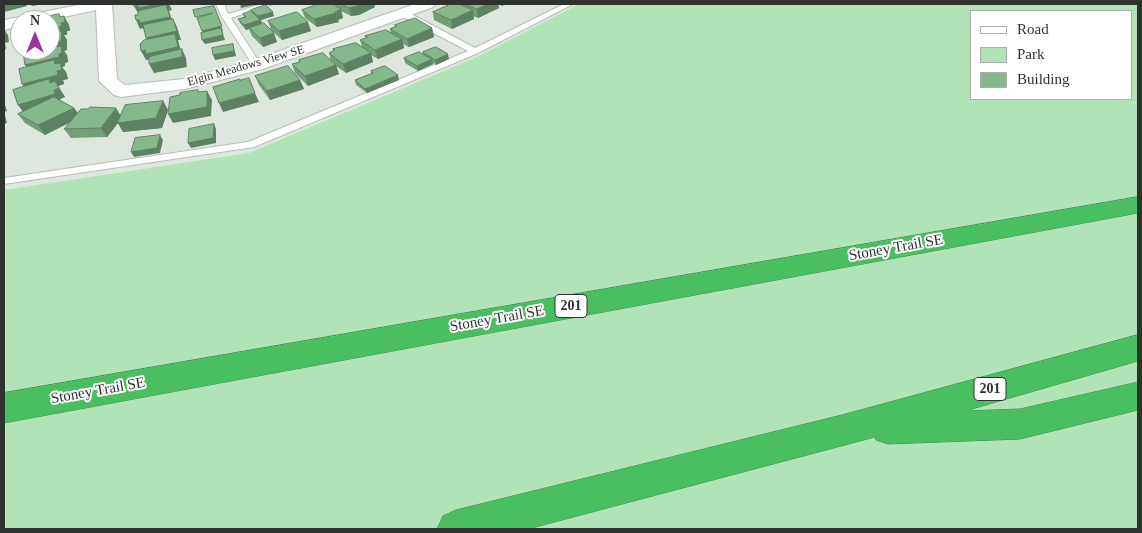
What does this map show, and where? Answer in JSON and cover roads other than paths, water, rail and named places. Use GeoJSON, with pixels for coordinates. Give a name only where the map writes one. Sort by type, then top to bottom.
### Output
{"type":"FeatureCollection","features":[{"type":"Feature","properties":{"kind":"highway","name":"Stoney Trail SE"},"geometry":{"type":"LineString","coordinates":[[4,408],[1138,205]]}},
{"type":"Feature","properties":{"kind":"highway","name":"201"},"geometry":{"type":"LineString","coordinates":[[456,529],[842,431],[1138,348]]}},
{"type":"Feature","properties":{"kind":"highway"},"geometry":{"type":"LineString","coordinates":[[842,431],[1020,424],[1138,396]]}},
{"type":"Feature","properties":{"kind":"street","name":"Elgin Meadows View SE"},"geometry":{"type":"LineString","coordinates":[[104,4],[108,81],[121,91],[185,84],[257,65],[428,4]]}},
{"type":"Feature","properties":{"kind":"street"},"geometry":{"type":"LineString","coordinates":[[60,13],[104,4]]}},
{"type":"Feature","properties":{"kind":"lane"},"geometry":{"type":"LineString","coordinates":[[220,4],[226,17],[257,65]]}},
{"type":"Feature","properties":{"kind":"lane"},"geometry":{"type":"LineString","coordinates":[[226,17],[268,4]]}},
{"type":"Feature","properties":{"kind":"lane"},"geometry":{"type":"LineString","coordinates":[[4,181],[250,146],[475,51],[569,4]]}},
{"type":"Feature","properties":{"kind":"lane"},"geometry":{"type":"LineString","coordinates":[[404,14],[475,51]]}}]}
